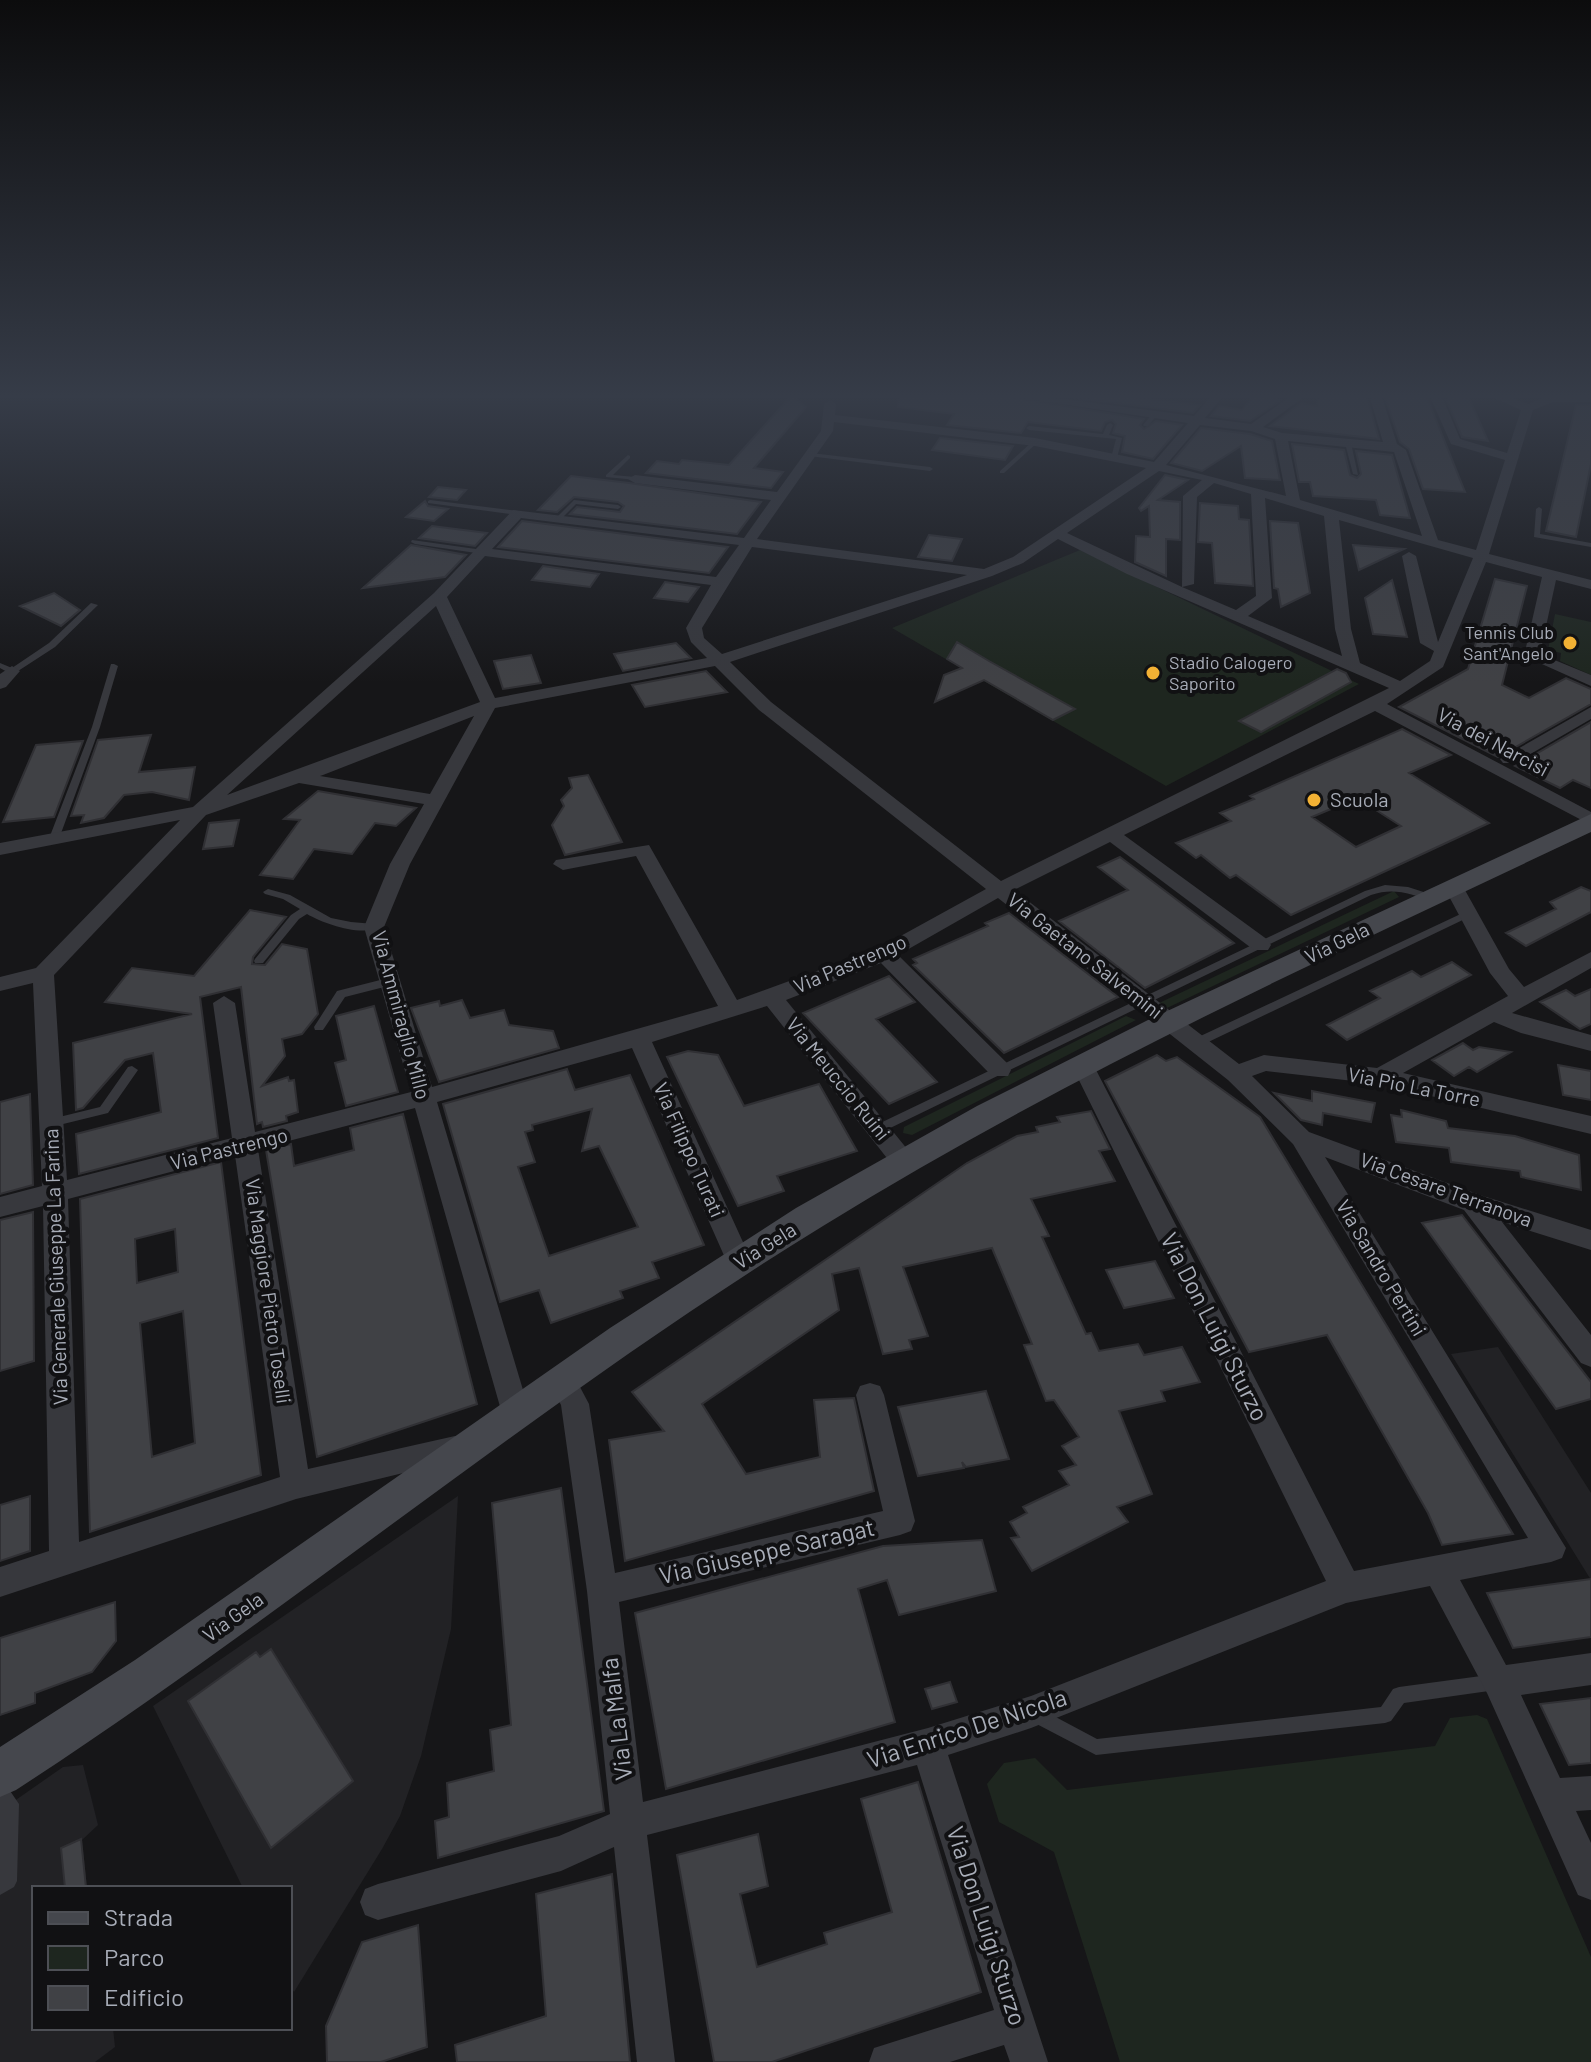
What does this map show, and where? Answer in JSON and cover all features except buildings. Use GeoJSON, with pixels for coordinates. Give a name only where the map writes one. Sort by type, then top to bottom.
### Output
{"type":"FeatureCollection","features":[{"type":"Feature","properties":{"kind":"main road","name":"Via Gela"},"geometry":{"type":"LineString","coordinates":[[0,1774],[168,1664],[515,1410],[739,1262],[903,1161],[1083,1066],[1183,1033],[1451,900],[1591,821]]}},
{"type":"Feature","properties":{"kind":"street"},"geometry":{"type":"LineString","coordinates":[[727,490],[782,497]]}},
{"type":"Feature","properties":{"kind":"street"},"geometry":{"type":"LineString","coordinates":[[483,552],[720,582],[787,490]]}},
{"type":"Feature","properties":{"kind":"street"},"geometry":{"type":"LineString","coordinates":[[0,849],[55,836],[199,811],[297,778],[489,704],[721,660],[987,573],[1018,560],[1122,490]]}},
{"type":"Feature","properties":{"kind":"street"},"geometry":{"type":"LineString","coordinates":[[1187,584],[1190,496],[1197,490]]}},
{"type":"Feature","properties":{"kind":"street"},"geometry":{"type":"LineString","coordinates":[[1292,490],[1294,502]]}},
{"type":"Feature","properties":{"kind":"street"},"geometry":{"type":"LineString","coordinates":[[1414,490],[1432,543]]}},
{"type":"Feature","properties":{"kind":"street","name":"Via Pastrengo"},"geometry":{"type":"LineString","coordinates":[[0,1207],[422,1098],[639,1038],[732,1011],[884,954],[1000,889],[1375,704],[1437,664],[1481,556],[1502,490]]}},
{"type":"Feature","properties":{"kind":"street"},"geometry":{"type":"LineString","coordinates":[[1239,615],[1264,598],[1258,491],[1432,543],[1591,585]]}},
{"type":"Feature","properties":{"kind":"street"},"geometry":{"type":"LineString","coordinates":[[0,984],[43,973],[199,811],[439,596],[518,513],[987,573]]}},
{"type":"Feature","properties":{"kind":"street"},"geometry":{"type":"LineString","coordinates":[[1331,513],[1343,629],[1352,665]]}},
{"type":"Feature","properties":{"kind":"street"},"geometry":{"type":"LineString","coordinates":[[1058,534],[1132,571],[1403,688]]}},
{"type":"Feature","properties":{"kind":"street"},"geometry":{"type":"LineString","coordinates":[[1409,556],[1428,643],[1442,649]]}},
{"type":"Feature","properties":{"kind":"street"},"geometry":{"type":"LineString","coordinates":[[1550,575],[1532,656],[1591,681]]}},
{"type":"Feature","properties":{"kind":"street","name":"Via Gaetano Salvemini"},"geometry":{"type":"LineString","coordinates":[[720,582],[694,628],[697,639],[765,706],[1183,1033]]}},
{"type":"Feature","properties":{"kind":"street"},"geometry":{"type":"LineString","coordinates":[[439,596],[489,704]]}},
{"type":"Feature","properties":{"kind":"street","name":"Via Ammiraglio Millo"},"geometry":{"type":"LineString","coordinates":[[489,704],[400,864],[374,927],[393,981],[422,1098],[515,1410]]}},
{"type":"Feature","properties":{"kind":"street","name":"Via dei Narcisi"},"geometry":{"type":"LineString","coordinates":[[1375,704],[1591,821]]}},
{"type":"Feature","properties":{"kind":"street"},"geometry":{"type":"LineString","coordinates":[[1509,759],[1591,712]]}},
{"type":"Feature","properties":{"kind":"street"},"geometry":{"type":"LineString","coordinates":[[297,778],[436,800]]}},
{"type":"Feature","properties":{"kind":"street"},"geometry":{"type":"LineString","coordinates":[[1111,834],[1261,945]]}},
{"type":"Feature","properties":{"kind":"street"},"geometry":{"type":"LineString","coordinates":[[563,864],[642,849],[732,1011]]}},
{"type":"Feature","properties":{"kind":"street"},"geometry":{"type":"LineString","coordinates":[[1451,900],[1520,996]]}},
{"type":"Feature","properties":{"kind":"street"},"geometry":{"type":"LineString","coordinates":[[884,954],[1000,1070]]}},
{"type":"Feature","properties":{"kind":"street"},"geometry":{"type":"LineString","coordinates":[[1380,1076],[1591,959]]}},
{"type":"Feature","properties":{"kind":"street","name":"Via Generale Giuseppe La Farina"},"geometry":{"type":"LineString","coordinates":[[43,973],[55,1192],[64,1562]]}},
{"type":"Feature","properties":{"kind":"street","name":"Via Meuccio Ruini"},"geometry":{"type":"LineString","coordinates":[[772,997],[903,1161]]}},
{"type":"Feature","properties":{"kind":"street","name":"Via Maggiore Pietro Toselli"},"geometry":{"type":"LineString","coordinates":[[224,1003],[296,1485]]}},
{"type":"Feature","properties":{"kind":"street"},"geometry":{"type":"LineString","coordinates":[[1492,1013],[1529,1028],[1591,1043]]}},
{"type":"Feature","properties":{"kind":"street","name":"Via Sandro Pertini"},"geometry":{"type":"LineString","coordinates":[[1183,1033],[1236,1074],[1301,1138],[1551,1548]]}},
{"type":"Feature","properties":{"kind":"street","name":"Via Filippo Turati"},"geometry":{"type":"LineString","coordinates":[[639,1038],[739,1262]]}},
{"type":"Feature","properties":{"kind":"street","name":"Via Pio La Torre"},"geometry":{"type":"LineString","coordinates":[[1236,1074],[1264,1063],[1380,1076],[1591,1125]]}},
{"type":"Feature","properties":{"kind":"street","name":"Via Don Luigi Sturzo"},"geometry":{"type":"LineString","coordinates":[[1083,1066],[1346,1588]]}},
{"type":"Feature","properties":{"kind":"street","name":"Via Cesare Terranova"},"geometry":{"type":"LineString","coordinates":[[1301,1138],[1473,1203],[1591,1240]]}},
{"type":"Feature","properties":{"kind":"street"},"geometry":{"type":"LineString","coordinates":[[1473,1203],[1591,1355]]}},
{"type":"Feature","properties":{"kind":"street","name":"Via La Malfa"},"geometry":{"type":"LineString","coordinates":[[562,1380],[575,1404],[602,1591],[656,2062]]}},
{"type":"Feature","properties":{"kind":"street","name":"Via Giuseppe Saragat"},"geometry":{"type":"LineString","coordinates":[[602,1591],[900,1521],[870,1395]]}},
{"type":"Feature","properties":{"kind":"street"},"geometry":{"type":"LineString","coordinates":[[0,1582],[296,1485],[471,1445]]}},
{"type":"Feature","properties":{"kind":"street","name":"Via Enrico De Nicola"},"geometry":{"type":"LineString","coordinates":[[378,1902],[561,1853],[629,1823],[928,1745],[1031,1712],[1346,1588],[1551,1548]]}},
{"type":"Feature","properties":{"kind":"street"},"geometry":{"type":"LineString","coordinates":[[1438,1570],[1498,1682],[1591,1882]]}},
{"type":"Feature","properties":{"kind":"street"},"geometry":{"type":"LineString","coordinates":[[1498,1682],[1591,1669]]}},
{"type":"Feature","properties":{"kind":"street","name":"Via Don Luigi Sturzo"},"geometry":{"type":"LineString","coordinates":[[928,1745],[1029,2062]]}},
{"type":"Feature","properties":{"kind":"street"},"geometry":{"type":"LineString","coordinates":[[1553,1796],[1591,1793]]}},
{"type":"Feature","properties":{"kind":"street"},"geometry":{"type":"LineString","coordinates":[[888,2062],[1017,2022]]}},
{"type":"Feature","properties":{"kind":"lane"},"geometry":{"type":"LineString","coordinates":[[430,502],[518,513]]}},
{"type":"Feature","properties":{"kind":"lane"},"geometry":{"type":"LineString","coordinates":[[559,518],[574,502],[618,507]]}},
{"type":"Feature","properties":{"kind":"lane"},"geometry":{"type":"LineString","coordinates":[[1539,509],[1536,536],[1591,545]]}},
{"type":"Feature","properties":{"kind":"lane"},"geometry":{"type":"LineString","coordinates":[[415,542],[483,552]]}},
{"type":"Feature","properties":{"kind":"lane"},"geometry":{"type":"LineString","coordinates":[[4,673],[52,645],[94,605]]}},
{"type":"Feature","properties":{"kind":"lane"},"geometry":{"type":"LineString","coordinates":[[55,836],[96,727],[114,666]]}},
{"type":"Feature","properties":{"kind":"lane"},"geometry":{"type":"LineString","coordinates":[[878,1129],[1385,886],[1451,900]]}},
{"type":"Feature","properties":{"kind":"lane"},"geometry":{"type":"LineString","coordinates":[[268,892],[291,896],[315,915],[353,927],[374,927]]}},
{"type":"Feature","properties":{"kind":"lane"},"geometry":{"type":"LineString","coordinates":[[259,961],[295,917],[307,909]]}},
{"type":"Feature","properties":{"kind":"lane"},"geometry":{"type":"LineString","coordinates":[[319,1027],[341,994],[393,981]]}},
{"type":"Feature","properties":{"kind":"lane"},"geometry":{"type":"LineString","coordinates":[[51,1123],[104,1110],[132,1070]]}},
{"type":"Feature","properties":{"kind":"lane"},"geometry":{"type":"LineString","coordinates":[[1031,1712],[1096,1747],[1385,1715],[1399,1695],[1498,1682]]}},
{"type":"Feature","properties":{"kind":"lane"},"geometry":{"type":"LineString","coordinates":[[0,1791],[10,1804],[8,1881],[0,1886]]}},
{"type":"Feature","properties":{"kind":"shaded area"},"geometry":{"type":"Polygon","coordinates":[[[1498,1347],[1591,1493],[1591,1580],[1451,1354],[1498,1347]]]}},
{"type":"Feature","properties":{"kind":"shaded area"},"geometry":{"type":"Polygon","coordinates":[[[458,1496],[451,1629],[421,1756],[400,1816],[294,1992],[292,1886],[242,1886],[153,1706],[458,1496]]]}},
{"type":"Feature","properties":{"kind":"shaded area"},"geometry":{"type":"Polygon","coordinates":[[[83,1765],[98,1825],[82,1840],[87,1886],[32,1886],[32,2030],[113,2030],[115,2047],[95,2062],[0,2062],[0,1811],[63,1767],[83,1765]]]}},
{"type":"Feature","properties":{"kind":"green space","name":"Stadio Calogero Saporito"},"geometry":{"type":"Polygon","coordinates":[[[1080,550],[1359,684],[1166,786],[892,628],[1080,550]]]}},
{"type":"Feature","properties":{"kind":"green space","name":"Tennis Club Sant'Angelo"},"geometry":{"type":"Polygon","coordinates":[[[1555,614],[1591,622],[1591,675],[1560,661],[1561,653],[1548,650],[1555,614]]]}},
{"type":"Feature","properties":{"kind":"green space"},"geometry":{"type":"Polygon","coordinates":[[[1394,891],[1399,897],[1167,1008],[1157,1004],[1394,891]]]}},
{"type":"Feature","properties":{"kind":"green space"},"geometry":{"type":"Polygon","coordinates":[[[1126,1016],[1136,1020],[912,1135],[903,1133],[904,1127],[1126,1016]]]}},
{"type":"Feature","properties":{"kind":"green space"},"geometry":{"type":"Polygon","coordinates":[[[1477,1715],[1487,1719],[1591,1957],[1591,2062],[1120,2062],[1054,1852],[999,1822],[987,1784],[1004,1763],[1035,1758],[1067,1790],[1435,1746],[1450,1718],[1477,1715]]]}},
{"type":"Feature","properties":{"kind":"place","name":"Tennis Club Sant'Angelo"},"geometry":{"type":"Point","coordinates":[1570,643]}},
{"type":"Feature","properties":{"kind":"place","name":"Stadio Calogero Saporito"},"geometry":{"type":"Point","coordinates":[1153,673]}},
{"type":"Feature","properties":{"kind":"place","name":"Scuola"},"geometry":{"type":"Point","coordinates":[1314,800]}}]}
